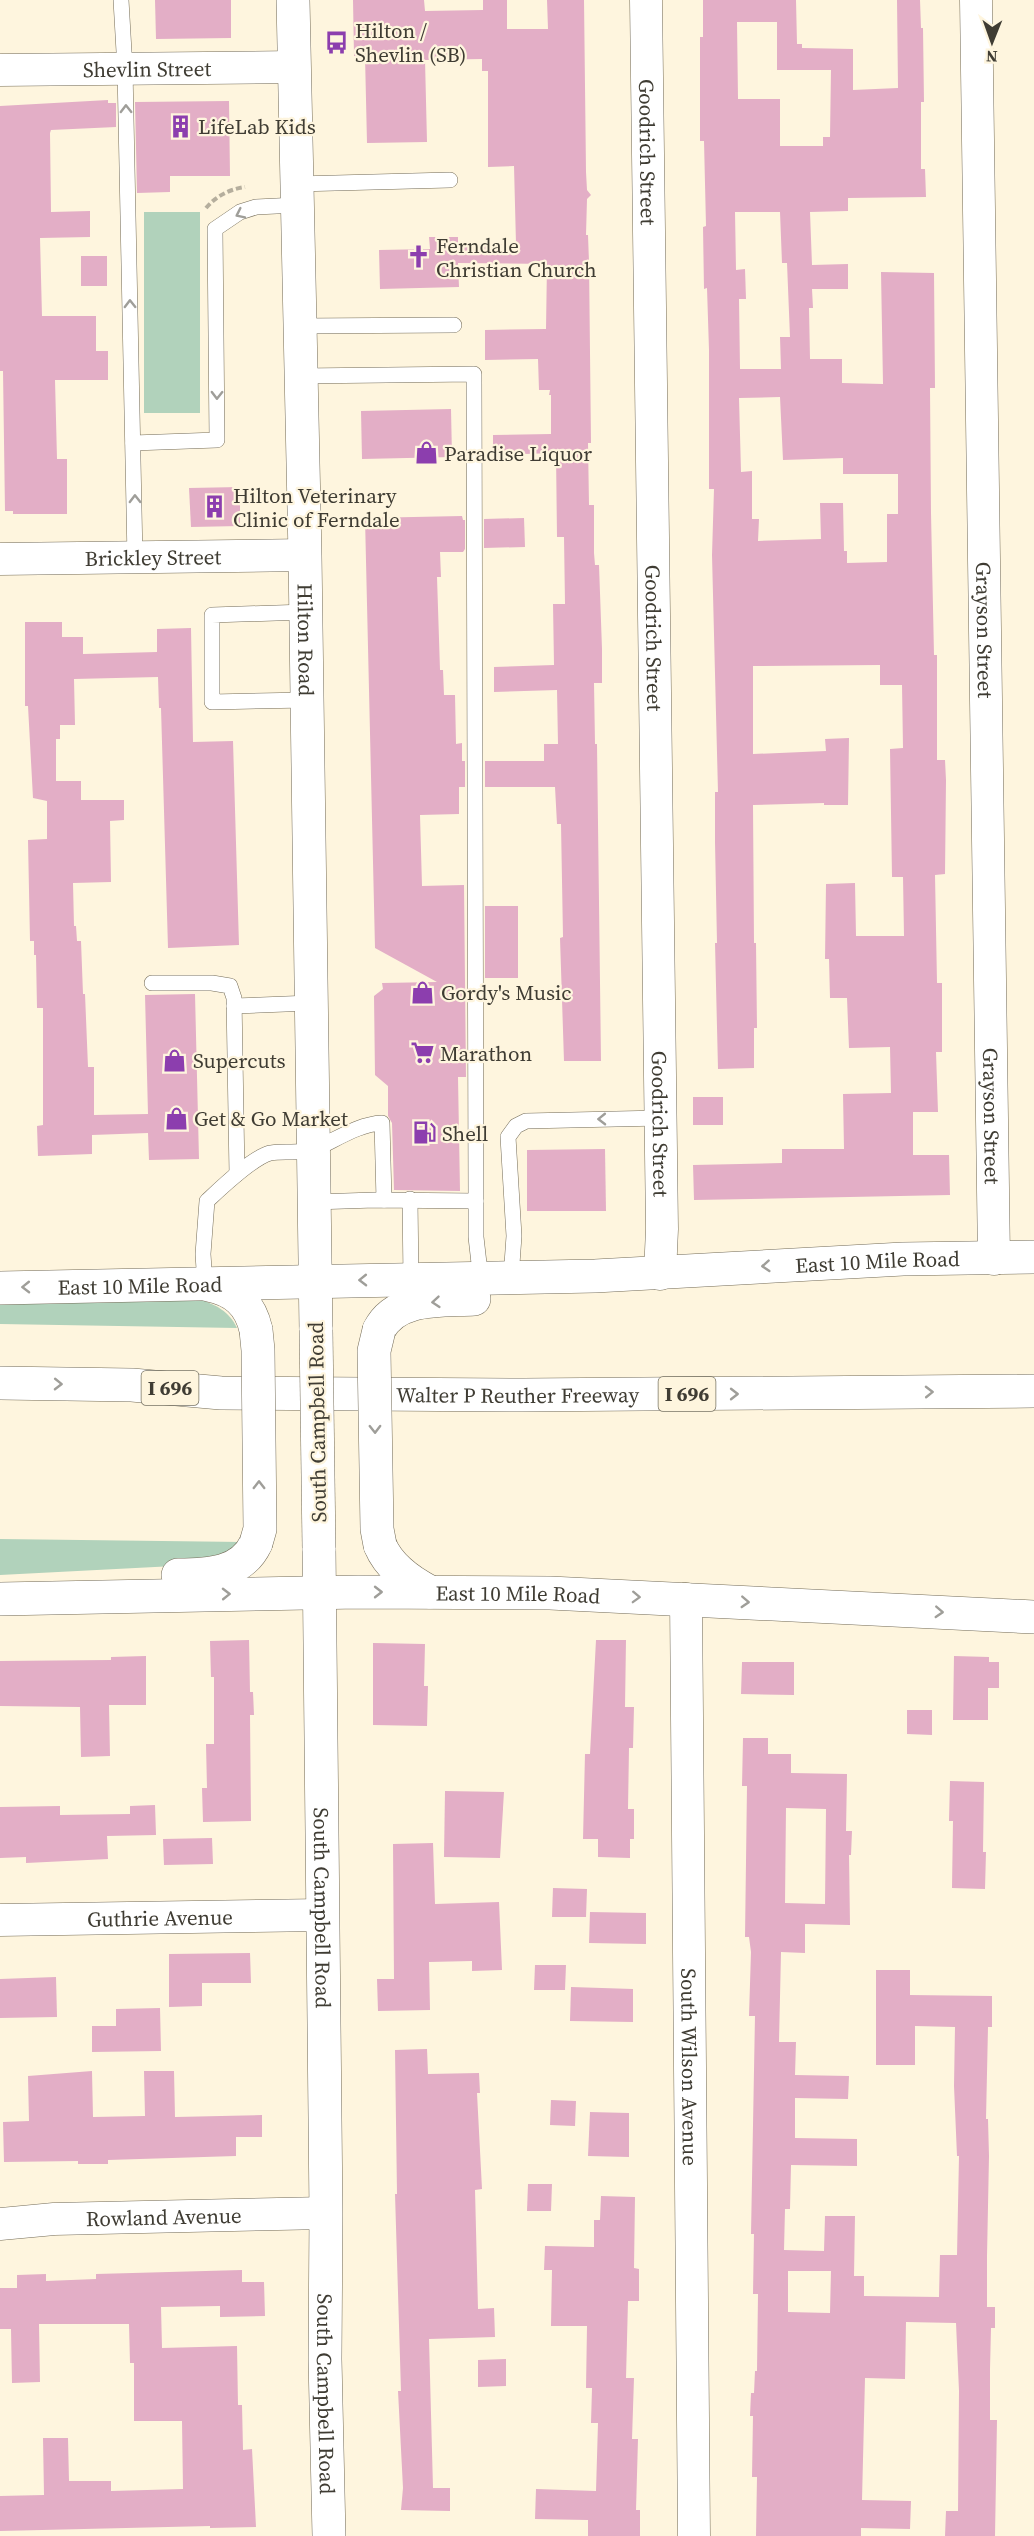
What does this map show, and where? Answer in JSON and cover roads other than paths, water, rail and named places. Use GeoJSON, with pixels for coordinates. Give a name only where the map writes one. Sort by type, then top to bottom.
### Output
{"type":"FeatureCollection","features":[{"type":"Feature","properties":{"kind":"main road","name":"Hilton Road"},"geometry":{"type":"LineString","coordinates":[[293,0],[306,612],[315,1280]]}},
{"type":"Feature","properties":{"kind":"main road","name":"East 10 Mile Road"},"geometry":{"type":"LineString","coordinates":[[0,1288],[411,1279],[491,1285],[903,1259],[1034,1257]]}},
{"type":"Feature","properties":{"kind":"main road","name":"South Campbell Road"},"geometry":{"type":"LineString","coordinates":[[315,1280],[326,2213],[325,2359],[329,2536]]}},
{"type":"Feature","properties":{"kind":"main road"},"geometry":{"type":"LineString","coordinates":[[0,1592],[133,1576],[214,1573],[242,1562],[252,1552],[260,1529],[256,1330],[248,1309],[233,1292],[205,1284]]}},
{"type":"Feature","properties":{"kind":"main road"},"geometry":{"type":"LineString","coordinates":[[430,1592],[412,1583],[398,1570],[380,1545],[377,1529],[374,1351],[379,1330],[389,1315],[408,1305],[491,1285]]}},
{"type":"Feature","properties":{"kind":"main road","name":"Walter P Reuther Freeway"},"geometry":{"type":"LineString","coordinates":[[0,1383],[132,1385],[222,1393],[523,1395],[1034,1391]]}},
{"type":"Feature","properties":{"kind":"main road","name":"East 10 Mile Road"},"geometry":{"type":"LineString","coordinates":[[0,1599],[320,1593],[550,1593],[1034,1617]]}},
{"type":"Feature","properties":{"kind":"street","name":"Goodrich Street"},"geometry":{"type":"LineString","coordinates":[[646,0],[661,1118],[660,1274]]}},
{"type":"Feature","properties":{"kind":"street","name":"Grayson Street"},"geometry":{"type":"LineString","coordinates":[[976,0],[994,1259]]}},
{"type":"Feature","properties":{"kind":"street","name":"Shevlin Street"},"geometry":{"type":"LineString","coordinates":[[0,70],[294,68]]}},
{"type":"Feature","properties":{"kind":"street","name":"Brickley Street"},"geometry":{"type":"LineString","coordinates":[[0,559],[305,555]]}},
{"type":"Feature","properties":{"kind":"street","name":"South Wilson Avenue"},"geometry":{"type":"LineString","coordinates":[[686,1599],[694,2536]]}},
{"type":"Feature","properties":{"kind":"street","name":"Guthrie Avenue"},"geometry":{"type":"LineString","coordinates":[[0,1920],[321,1915]]}},
{"type":"Feature","properties":{"kind":"street","name":"Rowland Avenue"},"geometry":{"type":"LineString","coordinates":[[0,2224],[54,2219],[326,2213]]}},
{"type":"Feature","properties":{"kind":"lane"},"geometry":{"type":"LineString","coordinates":[[121,0],[125,69],[135,558]]}},
{"type":"Feature","properties":{"kind":"lane"},"geometry":{"type":"LineString","coordinates":[[133,443],[217,440],[215,229],[240,212],[297,195],[450,180]]}},
{"type":"Feature","properties":{"kind":"lane"},"geometry":{"type":"LineString","coordinates":[[299,326],[454,325]]}},
{"type":"Feature","properties":{"kind":"lane"},"geometry":{"type":"LineString","coordinates":[[300,376],[474,374],[476,1237],[491,1285]]}},
{"type":"Feature","properties":{"kind":"lane"},"geometry":{"type":"LineString","coordinates":[[306,612],[212,615],[212,702],[307,699]]}},
{"type":"Feature","properties":{"kind":"lane"},"geometry":{"type":"LineString","coordinates":[[152,982],[212,983],[230,987],[234,1006],[237,1174]]}},
{"type":"Feature","properties":{"kind":"lane"},"geometry":{"type":"LineString","coordinates":[[234,1006],[311,1003]]}},
{"type":"Feature","properties":{"kind":"lane"},"geometry":{"type":"LineString","coordinates":[[491,1285],[514,1236],[508,1137],[516,1126],[526,1121],[661,1118]]}},
{"type":"Feature","properties":{"kind":"lane"},"geometry":{"type":"LineString","coordinates":[[205,1284],[203,1254],[207,1201],[237,1174],[269,1154],[314,1150],[338,1137],[382,1123],[384,1200]]}},
{"type":"Feature","properties":{"kind":"lane"},"geometry":{"type":"LineString","coordinates":[[314,1202],[410,1199],[476,1200]]}},
{"type":"Feature","properties":{"kind":"lane"},"geometry":{"type":"LineString","coordinates":[[410,1199],[411,1279]]}},
{"type":"Feature","properties":{"kind":"place","name":"Hilton / Shevlin (SB)"},"geometry":{"type":"Point","coordinates":[337,42]}},
{"type":"Feature","properties":{"kind":"place","name":"LifeLab Kids"},"geometry":{"type":"Point","coordinates":[180,126]}},
{"type":"Feature","properties":{"kind":"place","name":"Ferndale Christian Church"},"geometry":{"type":"Point","coordinates":[418,257]}},
{"type":"Feature","properties":{"kind":"place","name":"Paradise Liquor"},"geometry":{"type":"Point","coordinates":[426,453]}},
{"type":"Feature","properties":{"kind":"place","name":"Hilton Veterinary Clinic of Ferndale"},"geometry":{"type":"Point","coordinates":[215,507]}},
{"type":"Feature","properties":{"kind":"place","name":"Gordy's Music"},"geometry":{"type":"Point","coordinates":[423,992]}},
{"type":"Feature","properties":{"kind":"place","name":"Marathon"},"geometry":{"type":"Point","coordinates":[422,1053]}},
{"type":"Feature","properties":{"kind":"place","name":"Supercuts"},"geometry":{"type":"Point","coordinates":[175,1060]}},
{"type":"Feature","properties":{"kind":"place","name":"Get & Go Market"},"geometry":{"type":"Point","coordinates":[176,1118]}},
{"type":"Feature","properties":{"kind":"place","name":"Shell"},"geometry":{"type":"Point","coordinates":[424,1133]}}]}
